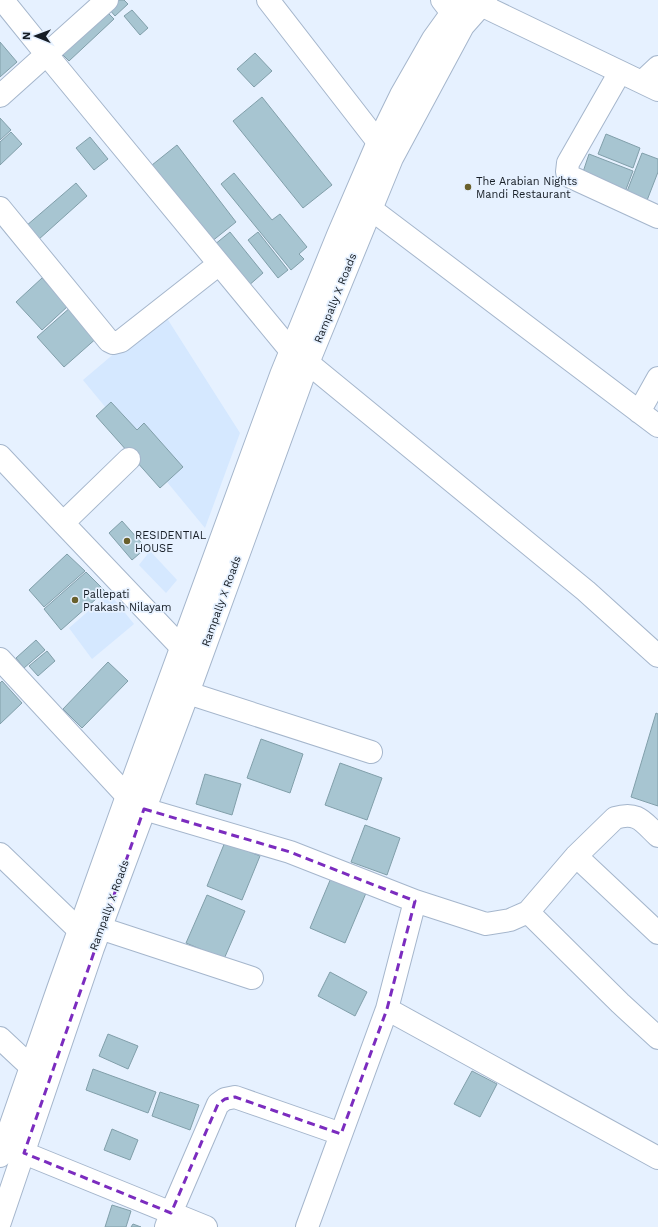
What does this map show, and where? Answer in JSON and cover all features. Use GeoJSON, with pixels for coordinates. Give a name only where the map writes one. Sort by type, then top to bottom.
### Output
{"type":"FeatureCollection","features":[{"type":"Feature","properties":{"kind":"street"},"geometry":{"type":"LineString","coordinates":[[5,0],[5,3],[47,55],[219,264],[299,357],[586,590],[658,656]]}},
{"type":"Feature","properties":{"kind":"street"},"geometry":{"type":"LineString","coordinates":[[0,96],[107,0]]}},
{"type":"Feature","properties":{"kind":"street"},"geometry":{"type":"LineString","coordinates":[[268,0],[378,142]]}},
{"type":"Feature","properties":{"kind":"street"},"geometry":{"type":"LineString","coordinates":[[464,4],[650,86],[658,67]]}},
{"type":"Feature","properties":{"kind":"street","name":"Rampally X Roads"},"geometry":{"type":"LineString","coordinates":[[0,1222],[100,928],[188,693],[338,235],[378,142],[401,95],[430,45],[464,4]]}},
{"type":"Feature","properties":{"kind":"street","name":"Rampally X Roads"},"geometry":{"type":"LineString","coordinates":[[0,1156],[127,796],[281,375],[299,357],[371,209],[392,158],[463,26],[464,4]]}},
{"type":"Feature","properties":{"kind":"street"},"geometry":{"type":"LineString","coordinates":[[620,72],[568,163],[567,172],[571,177],[658,217]]}},
{"type":"Feature","properties":{"kind":"street"},"geometry":{"type":"LineString","coordinates":[[0,208],[109,341],[121,341],[219,264]]}},
{"type":"Feature","properties":{"kind":"street"},"geometry":{"type":"LineString","coordinates":[[371,209],[658,426]]}},
{"type":"Feature","properties":{"kind":"street"},"geometry":{"type":"LineString","coordinates":[[639,412],[658,378]]}},
{"type":"Feature","properties":{"kind":"street"},"geometry":{"type":"LineString","coordinates":[[0,456],[63,524],[181,646]]}},
{"type":"Feature","properties":{"kind":"street"},"geometry":{"type":"LineString","coordinates":[[63,524],[129,459]]}},
{"type":"Feature","properties":{"kind":"street"},"geometry":{"type":"LineString","coordinates":[[0,659],[127,796]]}},
{"type":"Feature","properties":{"kind":"street"},"geometry":{"type":"LineString","coordinates":[[188,693],[371,752]]}},
{"type":"Feature","properties":{"kind":"street"},"geometry":{"type":"LineString","coordinates":[[144,809],[290,852],[415,901],[486,924],[510,920],[528,912],[576,856],[615,818],[622,815],[632,815],[640,819],[658,836]]}},
{"type":"Feature","properties":{"kind":"street"},"geometry":{"type":"LineString","coordinates":[[0,854],[79,930]]}},
{"type":"Feature","properties":{"kind":"street"},"geometry":{"type":"LineString","coordinates":[[576,856],[658,933]]}},
{"type":"Feature","properties":{"kind":"street"},"geometry":{"type":"LineString","coordinates":[[307,1227],[387,1009],[415,901]]}},
{"type":"Feature","properties":{"kind":"street"},"geometry":{"type":"LineString","coordinates":[[528,912],[620,1003],[658,1038]]}},
{"type":"Feature","properties":{"kind":"street"},"geometry":{"type":"LineString","coordinates":[[100,928],[252,978]]}},
{"type":"Feature","properties":{"kind":"street"},"geometry":{"type":"LineString","coordinates":[[387,1009],[658,1158]]}},
{"type":"Feature","properties":{"kind":"street"},"geometry":{"type":"LineString","coordinates":[[0,1038],[31,1067]]}},
{"type":"Feature","properties":{"kind":"street"},"geometry":{"type":"LineString","coordinates":[[168,1220],[218,1104],[225,1099],[235,1097],[341,1134]]}},
{"type":"Feature","properties":{"kind":"street"},"geometry":{"type":"LineString","coordinates":[[24,1153],[168,1220],[206,1227]]}},
{"type":"Feature","properties":{"kind":"highlighted area"},"geometry":{"type":"Polygon","coordinates":[[[144,809],[290,852],[415,901],[387,1009],[341,1134],[235,1097],[225,1099],[218,1104],[171,1213],[24,1153],[144,809]]]}},
{"type":"Feature","properties":{"kind":"shaded area"},"geometry":{"type":"Polygon","coordinates":[[[163,312],[240,433],[205,528],[83,380],[163,312]]]}},
{"type":"Feature","properties":{"kind":"shaded area"},"geometry":{"type":"Polygon","coordinates":[[[150,551],[177,580],[166,593],[139,565],[150,551]]]}},
{"type":"Feature","properties":{"kind":"shaded area"},"geometry":{"type":"Polygon","coordinates":[[[109,593],[134,624],[92,659],[69,628],[109,593]]]}},
{"type":"Feature","properties":{"kind":"building"},"geometry":{"type":"Polygon","coordinates":[[[118,0],[124,0],[128,4],[115,16],[109,9],[118,0]]]}},
{"type":"Feature","properties":{"kind":"building"},"geometry":{"type":"Polygon","coordinates":[[[132,10],[148,28],[140,35],[124,16],[132,10]]]}},
{"type":"Feature","properties":{"kind":"building"},"geometry":{"type":"Polygon","coordinates":[[[106,11],[114,19],[69,61],[61,53],[106,11]]]}},
{"type":"Feature","properties":{"kind":"building"},"geometry":{"type":"Polygon","coordinates":[[[0,42],[17,62],[0,77],[0,42]]]}},
{"type":"Feature","properties":{"kind":"building"},"geometry":{"type":"Polygon","coordinates":[[[255,53],[272,71],[254,87],[237,69],[255,53]]]}},
{"type":"Feature","properties":{"kind":"building"},"geometry":{"type":"Polygon","coordinates":[[[262,97],[332,185],[303,208],[233,121],[262,97]]]}},
{"type":"Feature","properties":{"kind":"building"},"geometry":{"type":"Polygon","coordinates":[[[0,118],[11,130],[0,140],[0,118]]]}},
{"type":"Feature","properties":{"kind":"building"},"geometry":{"type":"Polygon","coordinates":[[[11,132],[22,144],[0,165],[0,142],[11,132]]]}},
{"type":"Feature","properties":{"kind":"building"},"geometry":{"type":"Polygon","coordinates":[[[606,134],[640,148],[633,168],[598,154],[606,134]]]}},
{"type":"Feature","properties":{"kind":"building"},"geometry":{"type":"Polygon","coordinates":[[[90,137],[108,159],[94,170],[76,148],[90,137]]]}},
{"type":"Feature","properties":{"kind":"building"},"geometry":{"type":"Polygon","coordinates":[[[177,145],[236,222],[211,242],[152,165],[177,145]]]}},
{"type":"Feature","properties":{"kind":"building"},"geometry":{"type":"Polygon","coordinates":[[[642,153],[658,159],[658,172],[646,203],[626,194],[642,153]]]}},
{"type":"Feature","properties":{"kind":"building"},"geometry":{"type":"Polygon","coordinates":[[[589,154],[633,171],[625,192],[582,175],[589,154]]]}},
{"type":"Feature","properties":{"kind":"building"},"geometry":{"type":"Polygon","coordinates":[[[234,173],[272,220],[280,214],[307,247],[299,254],[304,259],[291,270],[221,184],[234,173]]]}},
{"type":"Feature","properties":{"kind":"building"},"geometry":{"type":"Polygon","coordinates":[[[76,183],[87,196],[38,240],[26,226],[76,183]]]}},
{"type":"Feature","properties":{"kind":"building"},"geometry":{"type":"Polygon","coordinates":[[[230,232],[263,273],[247,287],[214,245],[230,232]]]}},
{"type":"Feature","properties":{"kind":"building"},"geometry":{"type":"Polygon","coordinates":[[[258,232],[288,270],[278,278],[248,240],[258,232]]]}},
{"type":"Feature","properties":{"kind":"building"},"geometry":{"type":"Polygon","coordinates":[[[42,278],[68,306],[42,330],[16,302],[42,278]]]}},
{"type":"Feature","properties":{"kind":"building"},"geometry":{"type":"Polygon","coordinates":[[[72,306],[99,336],[64,367],[37,337],[72,306]]]}},
{"type":"Feature","properties":{"kind":"building"},"geometry":{"type":"Polygon","coordinates":[[[111,402],[137,430],[144,423],[183,467],[160,488],[96,416],[111,402]]]}},
{"type":"Feature","properties":{"kind":"building","name":"RESIDENTIAL HOUSE"},"geometry":{"type":"Polygon","coordinates":[[[122,521],[146,548],[132,560],[109,533],[122,521]]]}},
{"type":"Feature","properties":{"kind":"building"},"geometry":{"type":"Polygon","coordinates":[[[67,554],[85,571],[44,607],[29,590],[67,554]]]}},
{"type":"Feature","properties":{"kind":"building","name":"Pallepati Prakash Nilayam"},"geometry":{"type":"Polygon","coordinates":[[[86,572],[105,591],[61,630],[44,609],[86,572]]]}},
{"type":"Feature","properties":{"kind":"building"},"geometry":{"type":"Polygon","coordinates":[[[36,640],[45,650],[24,668],[16,658],[36,640]]]}},
{"type":"Feature","properties":{"kind":"building"},"geometry":{"type":"Polygon","coordinates":[[[47,651],[55,661],[38,676],[29,666],[47,651]]]}},
{"type":"Feature","properties":{"kind":"building"},"geometry":{"type":"Polygon","coordinates":[[[108,662],[128,681],[82,728],[63,709],[108,662]]]}},
{"type":"Feature","properties":{"kind":"building"},"geometry":{"type":"Polygon","coordinates":[[[2,681],[22,703],[0,724],[0,683],[2,681]]]}},
{"type":"Feature","properties":{"kind":"building"},"geometry":{"type":"Polygon","coordinates":[[[656,713],[658,714],[658,806],[631,797],[656,713]]]}},
{"type":"Feature","properties":{"kind":"building"},"geometry":{"type":"Polygon","coordinates":[[[261,739],[303,754],[290,793],[247,778],[261,739]]]}},
{"type":"Feature","properties":{"kind":"building"},"geometry":{"type":"Polygon","coordinates":[[[340,763],[382,778],[367,820],[325,805],[340,763]]]}},
{"type":"Feature","properties":{"kind":"building"},"geometry":{"type":"Polygon","coordinates":[[[205,774],[241,784],[232,815],[196,804],[205,774]]]}},
{"type":"Feature","properties":{"kind":"building"},"geometry":{"type":"Polygon","coordinates":[[[365,825],[400,838],[387,875],[351,862],[365,825]]]}},
{"type":"Feature","properties":{"kind":"building"},"geometry":{"type":"Polygon","coordinates":[[[225,842],[260,856],[242,900],[207,886],[225,842]]]}},
{"type":"Feature","properties":{"kind":"building"},"geometry":{"type":"Polygon","coordinates":[[[331,878],[366,893],[345,943],[310,928],[331,878]]]}},
{"type":"Feature","properties":{"kind":"building"},"geometry":{"type":"Polygon","coordinates":[[[207,895],[245,911],[224,959],[186,943],[207,895]]]}},
{"type":"Feature","properties":{"kind":"building"},"geometry":{"type":"Polygon","coordinates":[[[330,972],[367,992],[355,1016],[318,996],[330,972]]]}},
{"type":"Feature","properties":{"kind":"building"},"geometry":{"type":"Polygon","coordinates":[[[108,1034],[138,1046],[128,1069],[99,1056],[108,1034]]]}},
{"type":"Feature","properties":{"kind":"building"},"geometry":{"type":"Polygon","coordinates":[[[93,1069],[156,1092],[148,1113],[86,1090],[93,1069]]]}},
{"type":"Feature","properties":{"kind":"building"},"geometry":{"type":"Polygon","coordinates":[[[472,1071],[497,1084],[480,1117],[454,1104],[472,1071]]]}},
{"type":"Feature","properties":{"kind":"building"},"geometry":{"type":"Polygon","coordinates":[[[160,1092],[199,1105],[190,1130],[152,1116],[160,1092]]]}},
{"type":"Feature","properties":{"kind":"building"},"geometry":{"type":"Polygon","coordinates":[[[112,1129],[138,1140],[130,1160],[104,1150],[112,1129]]]}},
{"type":"Feature","properties":{"kind":"building"},"geometry":{"type":"Polygon","coordinates":[[[112,1205],[131,1211],[126,1227],[105,1227],[112,1205]]]}},
{"type":"Feature","properties":{"kind":"building"},"geometry":{"type":"Polygon","coordinates":[[[133,1224],[141,1227],[131,1227],[133,1224]]]}},
{"type":"Feature","properties":{"kind":"place","name":"The Arabian Nights Mandi Restaurant"},"geometry":{"type":"Point","coordinates":[468,187]}},
{"type":"Feature","properties":{"kind":"place","name":"RESIDENTIAL HOUSE"},"geometry":{"type":"Point","coordinates":[127,541]}},
{"type":"Feature","properties":{"kind":"place","name":"Pallepati Prakash Nilayam"},"geometry":{"type":"Point","coordinates":[75,600]}}]}
